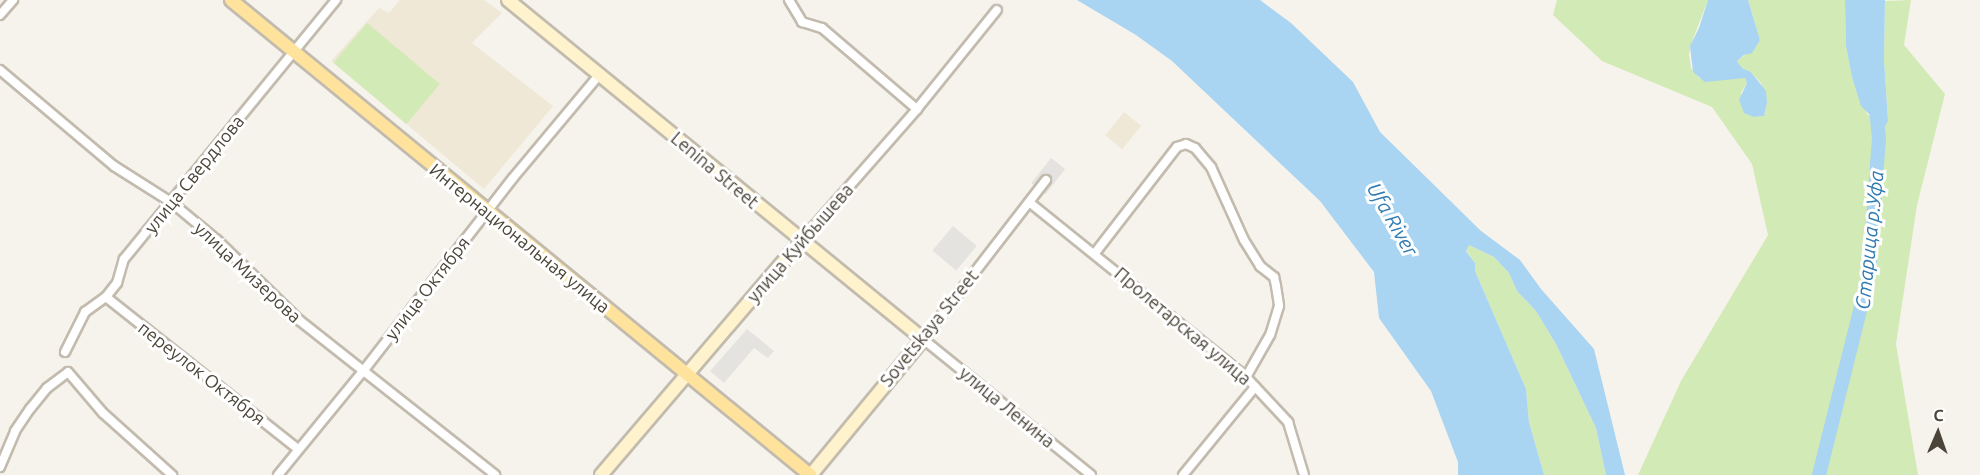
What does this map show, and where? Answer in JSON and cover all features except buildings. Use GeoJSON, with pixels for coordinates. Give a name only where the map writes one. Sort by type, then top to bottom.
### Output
{"type":"FeatureCollection","features":[{"type":"Feature","properties":{"kind":"main road","name":"Интернациональная улица"},"geometry":{"type":"LineString","coordinates":[[231,0],[811,475]]}},
{"type":"Feature","properties":{"kind":"main road","name":"Lenina Street"},"geometry":{"type":"LineString","coordinates":[[508,0],[922,339]]}},
{"type":"Feature","properties":{"kind":"main road","name":"улица Куйбышева"},"geometry":{"type":"LineString","coordinates":[[601,475],[802,240]]}},
{"type":"Feature","properties":{"kind":"main road","name":"Sovetskaya Street"},"geometry":{"type":"LineString","coordinates":[[811,475],[922,339]]}},
{"type":"Feature","properties":{"kind":"street"},"geometry":{"type":"LineString","coordinates":[[0,15],[13,0]]}},
{"type":"Feature","properties":{"kind":"street","name":"улица Свердлова"},"geometry":{"type":"LineString","coordinates":[[65,352],[85,312],[106,297],[117,283],[124,259],[336,0]]}},
{"type":"Feature","properties":{"kind":"street"},"geometry":{"type":"LineString","coordinates":[[789,0],[802,22],[822,28],[916,109]]}},
{"type":"Feature","properties":{"kind":"street","name":"улица Куйбышева"},"geometry":{"type":"LineString","coordinates":[[802,240],[916,109],[998,10]]}},
{"type":"Feature","properties":{"kind":"street","name":"улица Мизерова"},"geometry":{"type":"LineString","coordinates":[[0,70],[114,166],[171,202],[217,240],[299,320],[364,369],[495,475]]}},
{"type":"Feature","properties":{"kind":"street","name":"улица Октября"},"geometry":{"type":"LineString","coordinates":[[278,475],[487,211],[600,74]]}},
{"type":"Feature","properties":{"kind":"street"},"geometry":{"type":"LineString","coordinates":[[1095,254],[1177,147],[1189,145],[1207,160],[1244,240],[1260,266],[1274,277],[1279,306],[1270,335],[1246,377]]}},
{"type":"Feature","properties":{"kind":"street","name":"Sovetskaya Street"},"geometry":{"type":"LineString","coordinates":[[922,339],[1046,180]]}},
{"type":"Feature","properties":{"kind":"street","name":"Пролетарская улица"},"geometry":{"type":"LineString","coordinates":[[1029,202],[1246,377],[1288,422],[1304,475]]}},
{"type":"Feature","properties":{"kind":"street","name":"переулок Октября"},"geometry":{"type":"LineString","coordinates":[[106,297],[298,449]]}},
{"type":"Feature","properties":{"kind":"street","name":"улица Ленина"},"geometry":{"type":"LineString","coordinates":[[922,339],[1091,475]]}},
{"type":"Feature","properties":{"kind":"street"},"geometry":{"type":"LineString","coordinates":[[0,467],[15,432],[30,408],[46,388],[68,372],[103,413],[172,475]]}},
{"type":"Feature","properties":{"kind":"street"},"geometry":{"type":"LineString","coordinates":[[1183,475],[1256,387]]}},
{"type":"Feature","properties":{"kind":"shaded area"},"geometry":{"type":"Polygon","coordinates":[[[400,0],[484,0],[502,13],[472,43],[553,106],[484,189],[331,61],[379,8],[389,13],[400,0]]]}},
{"type":"Feature","properties":{"kind":"shaded area"},"geometry":{"type":"Polygon","coordinates":[[[1124,112],[1141,126],[1122,149],[1105,135],[1124,112]]]}},
{"type":"Feature","properties":{"kind":"shaded area"},"geometry":{"type":"Polygon","coordinates":[[[1051,158],[1065,169],[1045,194],[1031,183],[1051,158]]]}},
{"type":"Feature","properties":{"kind":"shaded area"},"geometry":{"type":"Polygon","coordinates":[[[953,226],[977,246],[956,270],[932,251],[953,226]]]}},
{"type":"Feature","properties":{"kind":"shaded area"},"geometry":{"type":"Polygon","coordinates":[[[747,329],[774,351],[768,358],[754,348],[724,383],[710,371],[747,329]]]}},
{"type":"Feature","properties":{"kind":"green space"},"geometry":{"type":"Polygon","coordinates":[[[1557,0],[1708,0],[1689,54],[1691,68],[1699,78],[1745,78],[1747,83],[1741,93],[1754,117],[1764,116],[1767,103],[1761,83],[1737,61],[1753,49],[1760,40],[1748,0],[1845,0],[1846,46],[1852,77],[1867,114],[1875,120],[1888,121],[1884,60],[1885,1],[1911,0],[1904,45],[1945,94],[1917,205],[1896,344],[1918,475],[1638,475],[1681,381],[1768,235],[1752,164],[1712,107],[1602,61],[1553,15],[1557,0]]]}},
{"type":"Feature","properties":{"kind":"green space"},"geometry":{"type":"Polygon","coordinates":[[[367,23],[440,84],[406,124],[334,63],[367,23]]]}},
{"type":"Feature","properties":{"kind":"green space"},"geometry":{"type":"Polygon","coordinates":[[[1469,245],[1494,257],[1509,273],[1517,291],[1536,311],[1556,344],[1596,428],[1606,475],[1544,475],[1529,422],[1526,389],[1475,271],[1475,263],[1466,250],[1469,245]]]}},
{"type":"Feature","properties":{"kind":"water","name":"Ufa River"},"geometry":{"type":"Polygon","coordinates":[[[1077,0],[1260,0],[1291,23],[1353,82],[1380,132],[1481,231],[1520,260],[1541,289],[1594,349],[1625,475],[1606,475],[1596,428],[1556,344],[1536,311],[1517,291],[1509,273],[1494,257],[1469,245],[1466,251],[1475,263],[1475,271],[1526,389],[1529,422],[1544,475],[1458,475],[1458,462],[1431,391],[1379,318],[1374,272],[1320,201],[1172,61],[1136,35],[1077,0]]]}},
{"type":"Feature","properties":{"kind":"water"},"geometry":{"type":"Polygon","coordinates":[[[1708,0],[1748,0],[1760,40],[1752,53],[1744,55],[1737,61],[1742,68],[1751,72],[1766,91],[1767,103],[1764,116],[1754,117],[1744,113],[1739,100],[1747,83],[1745,78],[1705,82],[1693,72],[1690,46],[1699,28],[1708,0]]]}},
{"type":"Feature","properties":{"kind":"water"},"geometry":{"type":"Polygon","coordinates":[[[1845,0],[1885,0],[1884,60],[1888,121],[1883,129],[1878,128],[1875,120],[1861,106],[1852,77],[1846,46],[1845,0]]]}},
{"type":"Feature","properties":{"kind":"waterway","name":"Старица р.Уфа"},"geometry":{"type":"LineString","coordinates":[[1819,475],[1869,274],[1879,138],[1876,110]]}}]}
